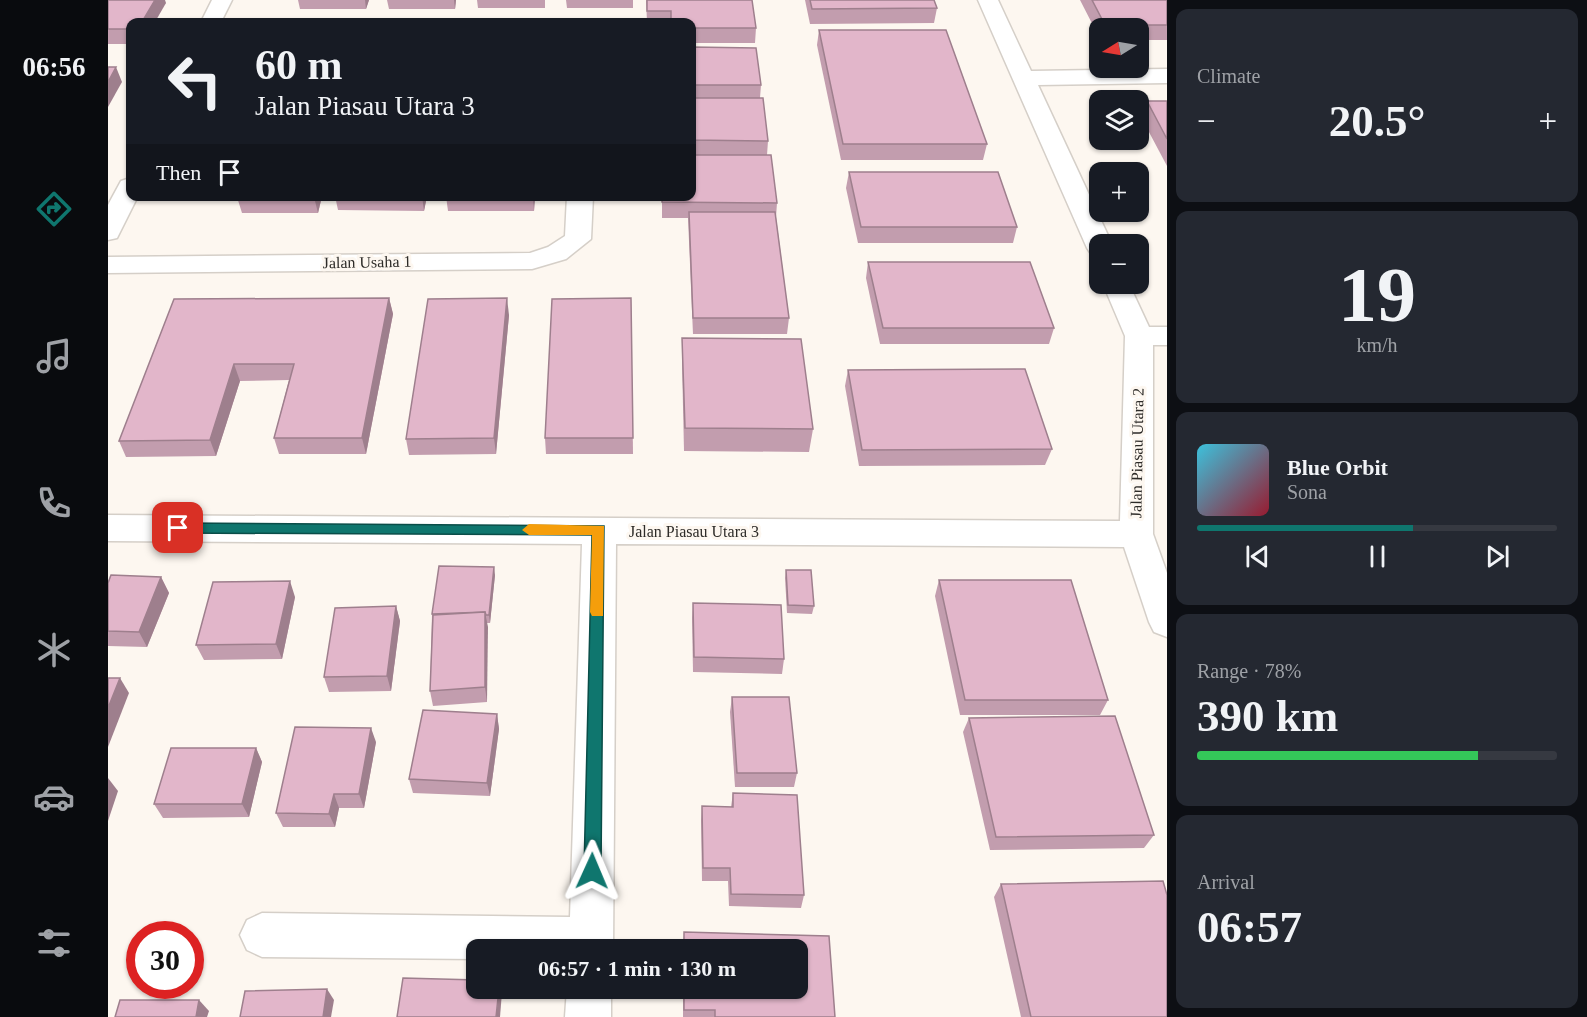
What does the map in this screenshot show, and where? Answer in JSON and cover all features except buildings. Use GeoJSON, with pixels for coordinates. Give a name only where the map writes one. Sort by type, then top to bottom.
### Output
{"type":"FeatureCollection","features":[{"type":"Feature","properties":{"kind":"street"},"geometry":{"type":"LineString","coordinates":[[213,18],[222,0]]}},
{"type":"Feature","properties":{"kind":"street"},"geometry":{"type":"LineString","coordinates":[[988,0],[1094,234]]}},
{"type":"Feature","properties":{"kind":"street"},"geometry":{"type":"LineString","coordinates":[[1023,78],[1167,76]]}},
{"type":"Feature","properties":{"kind":"street"},"geometry":{"type":"LineString","coordinates":[[108,232],[126,194]]}},
{"type":"Feature","properties":{"kind":"street","name":"Jalan Usaha 1"},"geometry":{"type":"LineString","coordinates":[[108,265],[532,261],[558,253],[578,239],[580,201]]}},
{"type":"Feature","properties":{"kind":"street","name":"Jalan Piasau Utara 2"},"geometry":{"type":"LineString","coordinates":[[1123,294],[1153,336],[1136,534],[1167,622]]}},
{"type":"Feature","properties":{"kind":"street","name":"Jalan Piasau Utara 3"},"geometry":{"type":"LineString","coordinates":[[108,528],[1136,534]]}},
{"type":"Feature","properties":{"kind":"street"},"geometry":{"type":"LineString","coordinates":[[591,939],[599,530]]}},
{"type":"Feature","properties":{"kind":"street"},"geometry":{"type":"LineString","coordinates":[[262,935],[466,941]]}},
{"type":"Feature","properties":{"kind":"street"},"geometry":{"type":"LineString","coordinates":[[588,1017],[589,999]]}},
{"type":"Feature","properties":{"kind":"slow traffic"},"geometry":{"type":"LineString","coordinates":[[529,530],[599,530],[598,612]]}},
{"type":"Feature","properties":{"kind":"route"},"geometry":{"type":"LineString","coordinates":[[178,528],[599,530],[592,871]]}}]}
